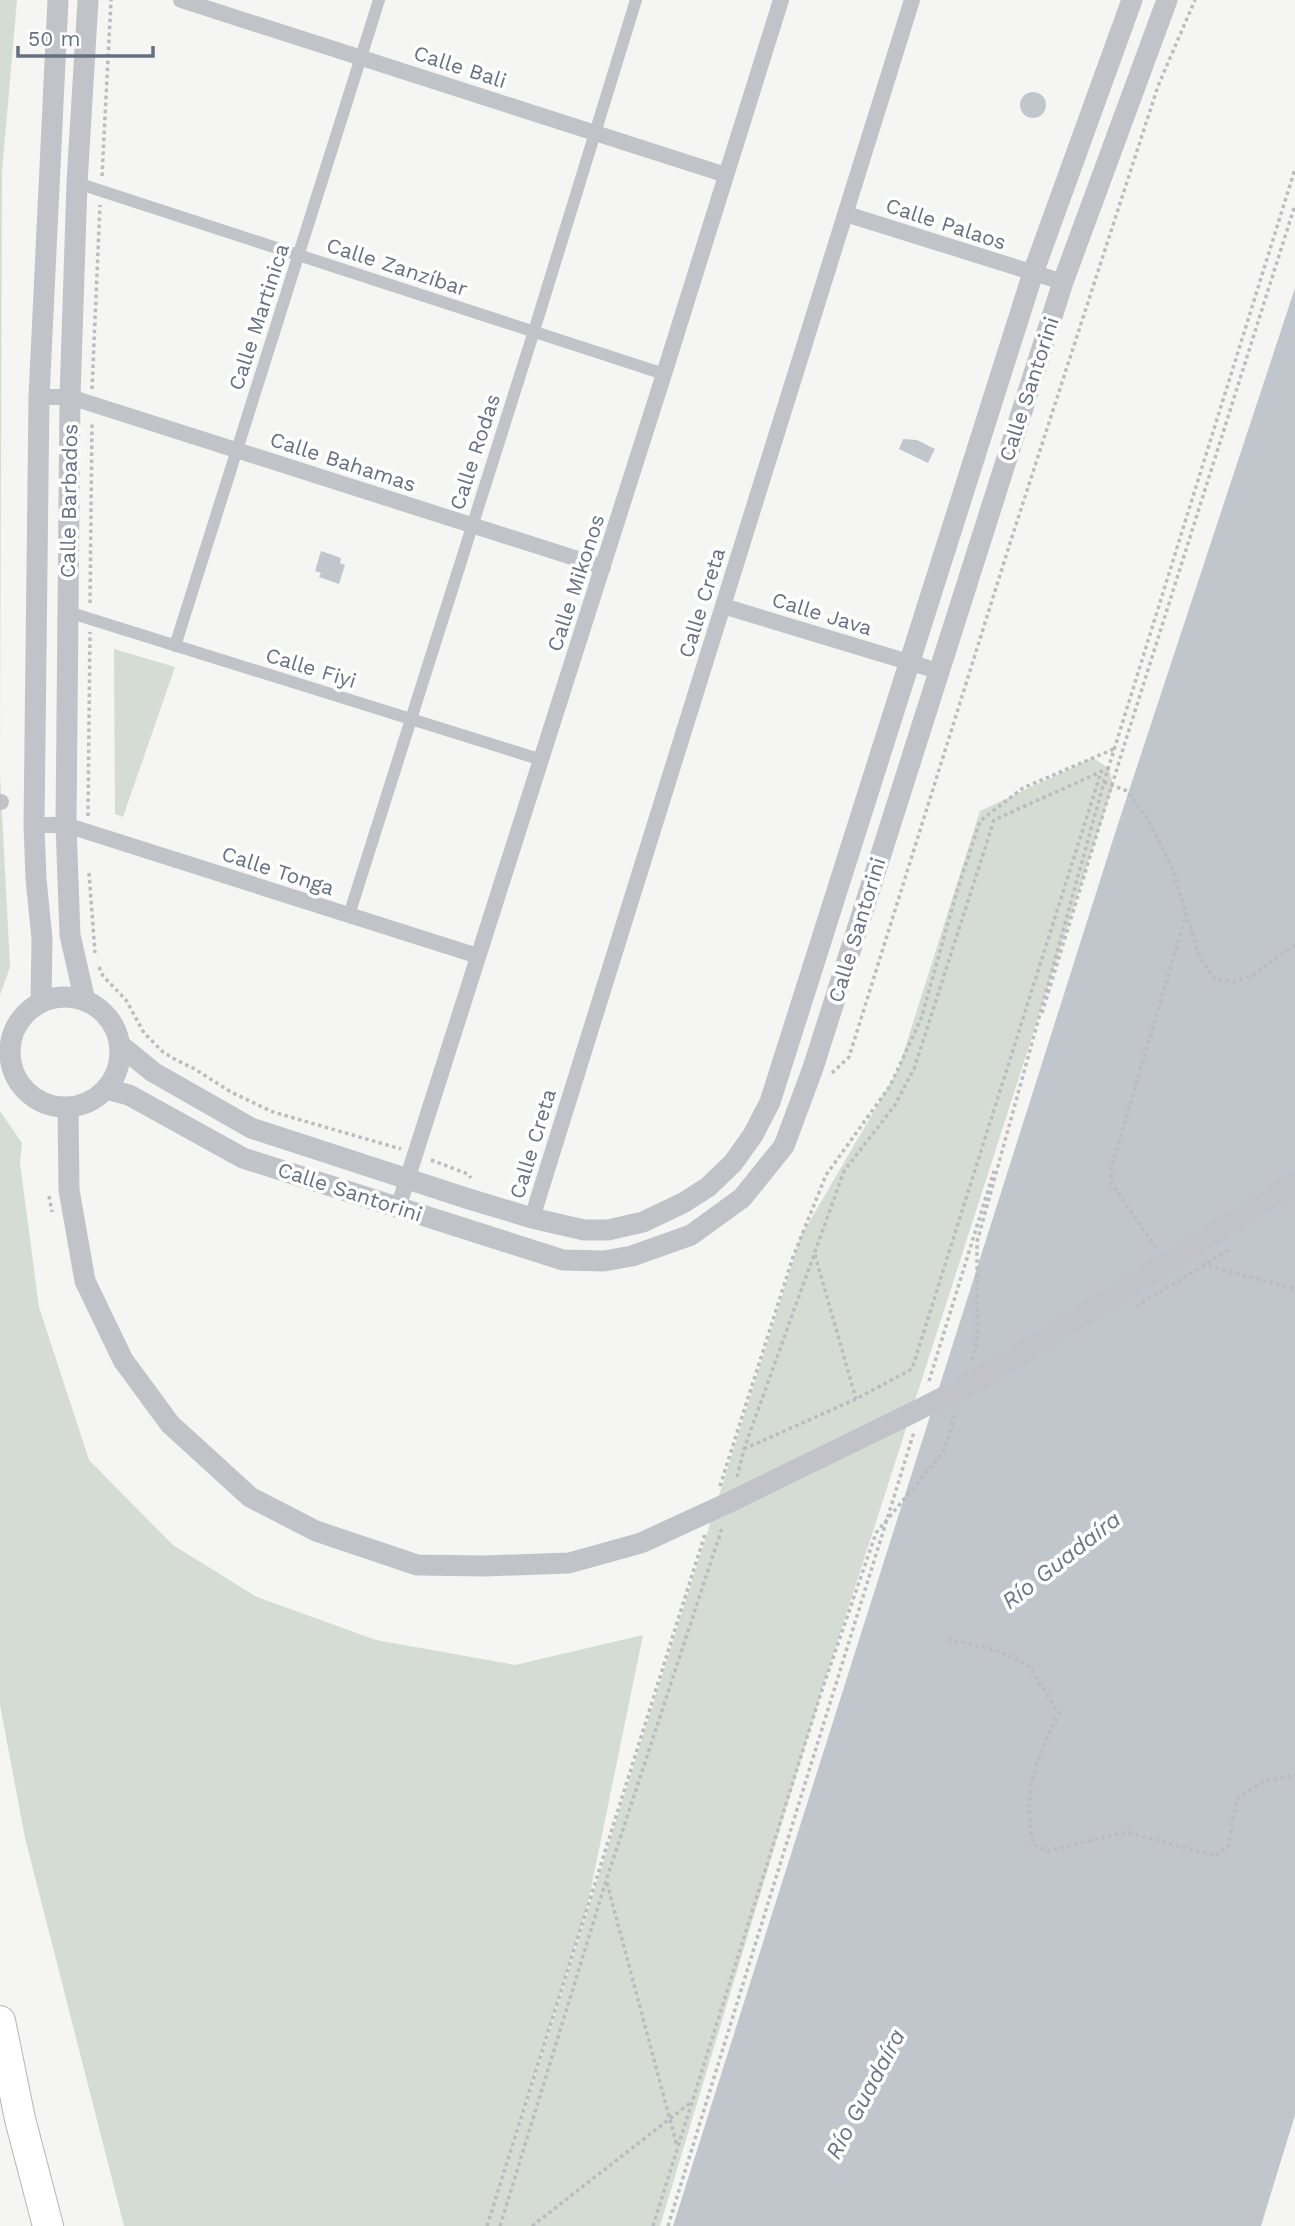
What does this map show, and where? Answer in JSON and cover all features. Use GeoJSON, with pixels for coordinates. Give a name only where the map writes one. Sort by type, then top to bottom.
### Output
{"type":"FeatureCollection","features":[{"type":"Feature","properties":{"kind":"highway"},"geometry":{"type":"LineString","coordinates":[[0,2021],[20,2119],[48,2226]]}},
{"type":"Feature","properties":{"kind":"street","name":"Calle Barbados"},"geometry":{"type":"LineString","coordinates":[[41,1002],[42,939],[34,825],[39,397],[58,0]]}},
{"type":"Feature","properties":{"kind":"street","name":"Calle Barbados"},"geometry":{"type":"LineString","coordinates":[[85,1002],[70,935],[66,825],[70,397],[77,183],[88,0]]}},
{"type":"Feature","properties":{"kind":"street","name":"Calle Bali"},"geometry":{"type":"LineString","coordinates":[[181,0],[726,174]]}},
{"type":"Feature","properties":{"kind":"street","name":"Calle Martinica"},"geometry":{"type":"LineString","coordinates":[[175,646],[379,0]]}},
{"type":"Feature","properties":{"kind":"street","name":"Calle Rodas"},"geometry":{"type":"LineString","coordinates":[[349,915],[636,0]]}},
{"type":"Feature","properties":{"kind":"street","name":"Calle Mikonos"},"geometry":{"type":"LineString","coordinates":[[398,1208],[781,0]]}},
{"type":"Feature","properties":{"kind":"street","name":"Calle Creta"},"geometry":{"type":"LineString","coordinates":[[532,1218],[912,0]]}},
{"type":"Feature","properties":{"kind":"street","name":"Calle Santorini"},"geometry":{"type":"LineString","coordinates":[[120,1045],[153,1072],[251,1128],[469,1199],[583,1230],[608,1230],[643,1222],[683,1203],[708,1186],[733,1163],[753,1135],[770,1102],[1033,273],[1132,0]]}},
{"type":"Feature","properties":{"kind":"street","name":"Calle Santorini"},"geometry":{"type":"LineString","coordinates":[[106,1089],[128,1095],[243,1158],[563,1260],[604,1261],[632,1256],[691,1234],[742,1198],[784,1146],[813,1068],[1063,282],[1167,0]]}},
{"type":"Feature","properties":{"kind":"street","name":"Calle Zanzíbar"},"geometry":{"type":"LineString","coordinates":[[77,183],[664,374]]}},
{"type":"Feature","properties":{"kind":"street","name":"Calle Palaos"},"geometry":{"type":"LineString","coordinates":[[846,214],[1063,282]]}},
{"type":"Feature","properties":{"kind":"street","name":"Calle Bahamas"},"geometry":{"type":"LineString","coordinates":[[39,397],[70,397],[603,567]]}},
{"type":"Feature","properties":{"kind":"street","name":"Calle Java"},"geometry":{"type":"LineString","coordinates":[[723,606],[938,671]]}},
{"type":"Feature","properties":{"kind":"street","name":"Calle Fiyi"},"geometry":{"type":"LineString","coordinates":[[68,612],[542,760]]}},
{"type":"Feature","properties":{"kind":"street","name":"Calle Tonga"},"geometry":{"type":"LineString","coordinates":[[34,825],[66,825],[478,956]]}},
{"type":"Feature","properties":{"kind":"street"},"geometry":{"type":"LineString","coordinates":[[60,997],[77,998],[85,1002],[106,1015],[115,1029],[120,1045],[120,1062],[106,1089],[87,1103],[68,1108],[49,1106],[32,1097],[19,1084],[11,1066],[10,1047],[15,1029],[26,1013],[41,1002],[60,997]]}},
{"type":"Feature","properties":{"kind":"street"},"geometry":{"type":"LineString","coordinates":[[68,1108],[69,1190],[85,1281],[122,1360],[170,1424],[250,1497],[316,1531],[417,1565],[569,1563],[641,1543],[916,1417],[1295,1183]]}},
{"type":"Feature","properties":{"kind":"path"},"geometry":{"type":"LineString","coordinates":[[88,832],[92,404],[111,0]]}},
{"type":"Feature","properties":{"kind":"path"},"geometry":{"type":"LineString","coordinates":[[828,1076],[849,1057],[1007,553],[1158,86],[1195,0]]}},
{"type":"Feature","properties":{"kind":"path"},"geometry":{"type":"LineString","coordinates":[[970,1366],[977,1342],[977,1242],[1108,768],[1295,169]]}},
{"type":"Feature","properties":{"kind":"path"},"geometry":{"type":"LineString","coordinates":[[929,1384],[1295,205]]}},
{"type":"Feature","properties":{"kind":"path"},"geometry":{"type":"LineString","coordinates":[[500,2226],[721,1507],[793,1257],[826,1175],[890,1086],[921,1019],[957,891],[981,821],[1023,788],[1116,748]]}},
{"type":"Feature","properties":{"kind":"path"},"geometry":{"type":"LineString","coordinates":[[487,2226],[721,1507],[844,1171],[895,1105],[914,1069],[994,820],[1108,768]]}},
{"type":"Feature","properties":{"kind":"path"},"geometry":{"type":"LineString","coordinates":[[744,1449],[856,1399],[912,1369],[1101,772]]}},
{"type":"Feature","properties":{"kind":"path"},"geometry":{"type":"LineString","coordinates":[[1104,782],[1127,792],[1146,816],[1171,865],[1200,958],[1214,978],[1233,982],[1253,975],[1295,945]]}},
{"type":"Feature","properties":{"kind":"path"},"geometry":{"type":"LineString","coordinates":[[89,873],[95,953],[103,976],[126,1000],[152,1042],[176,1060],[231,1092],[273,1112],[416,1154],[468,1174],[474,1182],[469,1199]]}},
{"type":"Feature","properties":{"kind":"path"},"geometry":{"type":"LineString","coordinates":[[1159,1250],[1153,1246],[1111,1183],[1111,1169],[1187,912]]}},
{"type":"Feature","properties":{"kind":"path"},"geometry":{"type":"LineString","coordinates":[[179,1088],[193,1068]]}},
{"type":"Feature","properties":{"kind":"path"},"geometry":{"type":"LineString","coordinates":[[53,1216],[49,1191],[69,1190]]}},
{"type":"Feature","properties":{"kind":"path"},"geometry":{"type":"LineString","coordinates":[[814,1253],[856,1399]]}},
{"type":"Feature","properties":{"kind":"path"},"geometry":{"type":"LineString","coordinates":[[1194,1262],[1295,1289]]}},
{"type":"Feature","properties":{"kind":"path"},"geometry":{"type":"LineString","coordinates":[[653,2226],[821,1693],[876,1533],[944,1451],[959,1403]]}},
{"type":"Feature","properties":{"kind":"path"},"geometry":{"type":"LineString","coordinates":[[668,2226],[916,1417]]}},
{"type":"Feature","properties":{"kind":"path"},"geometry":{"type":"LineString","coordinates":[[948,1639],[998,1651],[1027,1664],[1059,1713],[1042,1747],[1030,1786],[1028,1818],[1033,1844],[1047,1851],[1127,1832],[1216,1856],[1228,1846],[1237,1799],[1262,1782],[1295,1775]]}},
{"type":"Feature","properties":{"kind":"path"},"geometry":{"type":"LineString","coordinates":[[606,1881],[678,2147]]}},
{"type":"Feature","properties":{"kind":"path"},"geometry":{"type":"LineString","coordinates":[[532,2226],[692,2101]]}},
{"type":"Feature","properties":{"kind":"shaded area"},"geometry":{"type":"Polygon","coordinates":[[[0,0],[17,0],[2,172],[0,752],[0,0]]]}},
{"type":"Feature","properties":{"kind":"shaded area"},"geometry":{"type":"Polygon","coordinates":[[[114,649],[175,667],[123,817],[115,814],[114,649]]]}},
{"type":"Feature","properties":{"kind":"shaded area"},"geometry":{"type":"Polygon","coordinates":[[[1093,758],[1109,768],[1113,785],[821,1693],[660,2226],[124,2226],[25,1838],[0,1705],[0,1111],[22,1143],[20,1163],[39,1307],[89,1460],[173,1545],[257,1597],[376,1640],[515,1665],[643,1635],[587,1908],[490,2220],[801,1236],[898,1070],[980,811],[1093,758]]]}},
{"type":"Feature","properties":{"kind":"shaded area"},"geometry":{"type":"Polygon","coordinates":[[[0,773],[10,967],[0,995],[0,773]]]}},
{"type":"Feature","properties":{"kind":"water"},"geometry":{"type":"Polygon","coordinates":[[[1033,92],[1042,96],[1046,105],[1042,114],[1033,118],[1024,114],[1020,105],[1024,96],[1033,92]]]}},
{"type":"Feature","properties":{"kind":"water","name":"Río Guadaíra"},"geometry":{"type":"Polygon","coordinates":[[[1295,288],[1295,2115],[1261,2226],[673,2226],[1117,827],[1295,288]]]}},
{"type":"Feature","properties":{"kind":"water"},"geometry":{"type":"Polygon","coordinates":[[[903,439],[917,440],[935,449],[928,463],[899,449],[903,439]]]}},
{"type":"Feature","properties":{"kind":"water"},"geometry":{"type":"Polygon","coordinates":[[[321,551],[341,558],[340,563],[345,565],[339,584],[319,577],[321,573],[315,571],[321,551]]]}}]}
